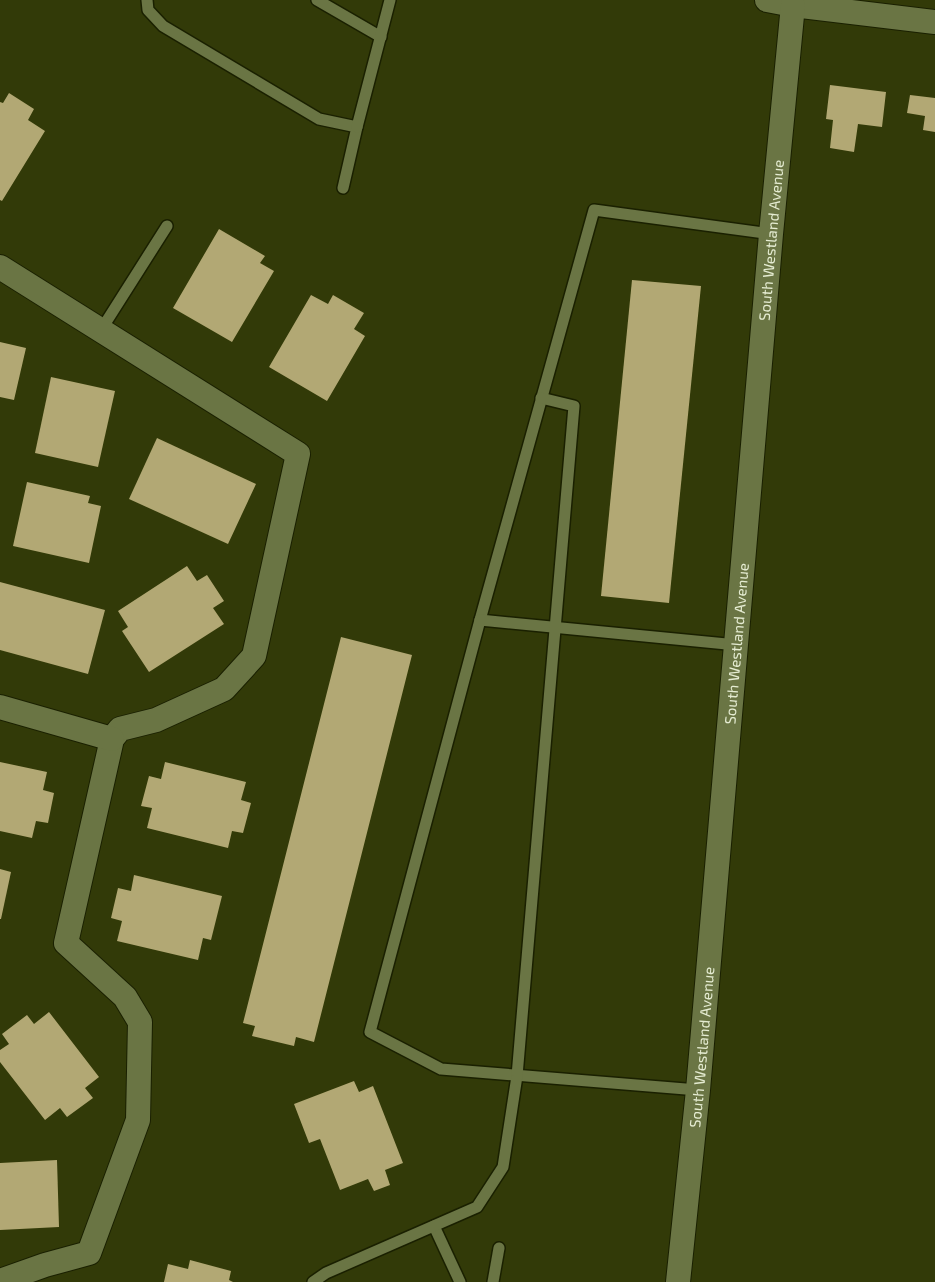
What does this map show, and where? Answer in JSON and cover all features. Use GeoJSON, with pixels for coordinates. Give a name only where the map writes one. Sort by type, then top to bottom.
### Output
{"type":"FeatureCollection","features":[{"type":"Feature","properties":{"kind":"street"},"geometry":{"type":"LineString","coordinates":[[767,0],[793,5],[935,22]]}},
{"type":"Feature","properties":{"kind":"street","name":"South Westland Avenue"},"geometry":{"type":"LineString","coordinates":[[678,1282],[698,1090],[771,234],[793,5]]}},
{"type":"Feature","properties":{"kind":"street"},"geometry":{"type":"LineString","coordinates":[[0,267],[298,454],[254,656],[224,689],[156,720],[120,729],[112,739],[66,943],[125,997],[140,1022],[138,1120],[89,1253],[45,1265],[0,1281]]}},
{"type":"Feature","properties":{"kind":"street"},"geometry":{"type":"LineString","coordinates":[[0,707],[112,739]]}},
{"type":"Feature","properties":{"kind":"lane"},"geometry":{"type":"LineString","coordinates":[[147,0],[148,10],[163,26],[319,119],[357,127]]}},
{"type":"Feature","properties":{"kind":"lane"},"geometry":{"type":"LineString","coordinates":[[317,0],[381,36]]}},
{"type":"Feature","properties":{"kind":"lane"},"geometry":{"type":"LineString","coordinates":[[343,188],[390,0]]}},
{"type":"Feature","properties":{"kind":"lane"},"geometry":{"type":"LineString","coordinates":[[698,1090],[441,1069],[370,1032],[480,620],[594,210],[771,234]]}},
{"type":"Feature","properties":{"kind":"lane"},"geometry":{"type":"LineString","coordinates":[[100,330],[167,226]]}},
{"type":"Feature","properties":{"kind":"lane"},"geometry":{"type":"LineString","coordinates":[[314,1282],[326,1273],[477,1207],[503,1167],[517,1076],[574,406],[541,398]]}},
{"type":"Feature","properties":{"kind":"lane"},"geometry":{"type":"LineString","coordinates":[[480,620],[737,645]]}},
{"type":"Feature","properties":{"kind":"lane"},"geometry":{"type":"LineString","coordinates":[[434,1226],[460,1282]]}},
{"type":"Feature","properties":{"kind":"lane"},"geometry":{"type":"LineString","coordinates":[[493,1282],[500,1248]]}},
{"type":"Feature","properties":{"kind":"building"},"geometry":{"type":"Polygon","coordinates":[[[830,85],[886,92],[882,127],[858,124],[854,152],[830,148],[833,120],[826,119],[830,85]]]}},
{"type":"Feature","properties":{"kind":"building"},"geometry":{"type":"Polygon","coordinates":[[[9,93],[34,109],[28,120],[45,131],[2,201],[0,200],[0,102],[3,103],[9,93]]]}},
{"type":"Feature","properties":{"kind":"building"},"geometry":{"type":"Polygon","coordinates":[[[910,95],[935,98],[935,132],[923,130],[925,116],[907,113],[910,95]]]}},
{"type":"Feature","properties":{"kind":"building"},"geometry":{"type":"Polygon","coordinates":[[[219,229],[265,256],[260,263],[274,271],[232,342],[173,308],[219,229]]]}},
{"type":"Feature","properties":{"kind":"building"},"geometry":{"type":"Polygon","coordinates":[[[632,280],[701,286],[669,603],[601,596],[632,280]]]}},
{"type":"Feature","properties":{"kind":"building"},"geometry":{"type":"Polygon","coordinates":[[[311,295],[328,304],[333,295],[364,313],[354,329],[365,336],[327,401],[269,367],[311,295]]]}},
{"type":"Feature","properties":{"kind":"building"},"geometry":{"type":"Polygon","coordinates":[[[0,342],[26,348],[14,400],[0,397],[0,342]]]}},
{"type":"Feature","properties":{"kind":"building"},"geometry":{"type":"Polygon","coordinates":[[[51,377],[115,391],[98,467],[35,453],[51,377]]]}},
{"type":"Feature","properties":{"kind":"building"},"geometry":{"type":"Polygon","coordinates":[[[157,438],[256,484],[228,544],[129,499],[157,438]]]}},
{"type":"Feature","properties":{"kind":"building"},"geometry":{"type":"Polygon","coordinates":[[[27,482],[90,496],[88,503],[101,506],[89,563],[13,546],[27,482]]]}},
{"type":"Feature","properties":{"kind":"building"},"geometry":{"type":"Polygon","coordinates":[[[187,566],[197,581],[207,575],[224,601],[213,608],[224,624],[149,672],[122,631],[128,627],[118,611],[187,566]]]}},
{"type":"Feature","properties":{"kind":"building"},"geometry":{"type":"Polygon","coordinates":[[[0,582],[105,610],[88,674],[0,650],[0,582]]]}},
{"type":"Feature","properties":{"kind":"building"},"geometry":{"type":"Polygon","coordinates":[[[341,637],[412,655],[314,1042],[296,1037],[294,1046],[252,1036],[255,1026],[243,1023],[341,637]]]}},
{"type":"Feature","properties":{"kind":"building"},"geometry":{"type":"Polygon","coordinates":[[[0,762],[47,772],[43,790],[54,793],[48,823],[36,821],[32,838],[0,831],[0,762]]]}},
{"type":"Feature","properties":{"kind":"building"},"geometry":{"type":"Polygon","coordinates":[[[165,762],[246,782],[241,800],[251,803],[243,833],[232,831],[228,848],[147,828],[152,808],[141,806],[149,776],[161,779],[165,762]]]}},
{"type":"Feature","properties":{"kind":"building"},"geometry":{"type":"Polygon","coordinates":[[[0,869],[11,872],[1,919],[0,919],[0,869]]]}},
{"type":"Feature","properties":{"kind":"building"},"geometry":{"type":"Polygon","coordinates":[[[134,875],[222,896],[211,940],[203,938],[198,960],[117,941],[122,921],[111,918],[118,888],[131,891],[134,875]]]}},
{"type":"Feature","properties":{"kind":"building"},"geometry":{"type":"Polygon","coordinates":[[[49,1012],[99,1077],[85,1088],[93,1098],[67,1117],[60,1108],[45,1120],[0,1062],[0,1050],[9,1044],[2,1034],[27,1015],[34,1024],[49,1012]]]}},
{"type":"Feature","properties":{"kind":"building"},"geometry":{"type":"Polygon","coordinates":[[[354,1081],[359,1092],[373,1086],[403,1163],[385,1170],[390,1185],[374,1191],[368,1179],[340,1190],[320,1139],[309,1143],[294,1104],[354,1081]]]}},
{"type":"Feature","properties":{"kind":"building"},"geometry":{"type":"Polygon","coordinates":[[[57,1160],[59,1227],[0,1230],[0,1163],[57,1160]]]}},
{"type":"Feature","properties":{"kind":"building"},"geometry":{"type":"Polygon","coordinates":[[[190,1260],[231,1271],[229,1280],[233,1282],[164,1282],[168,1264],[188,1269],[190,1260]]]}}]}
